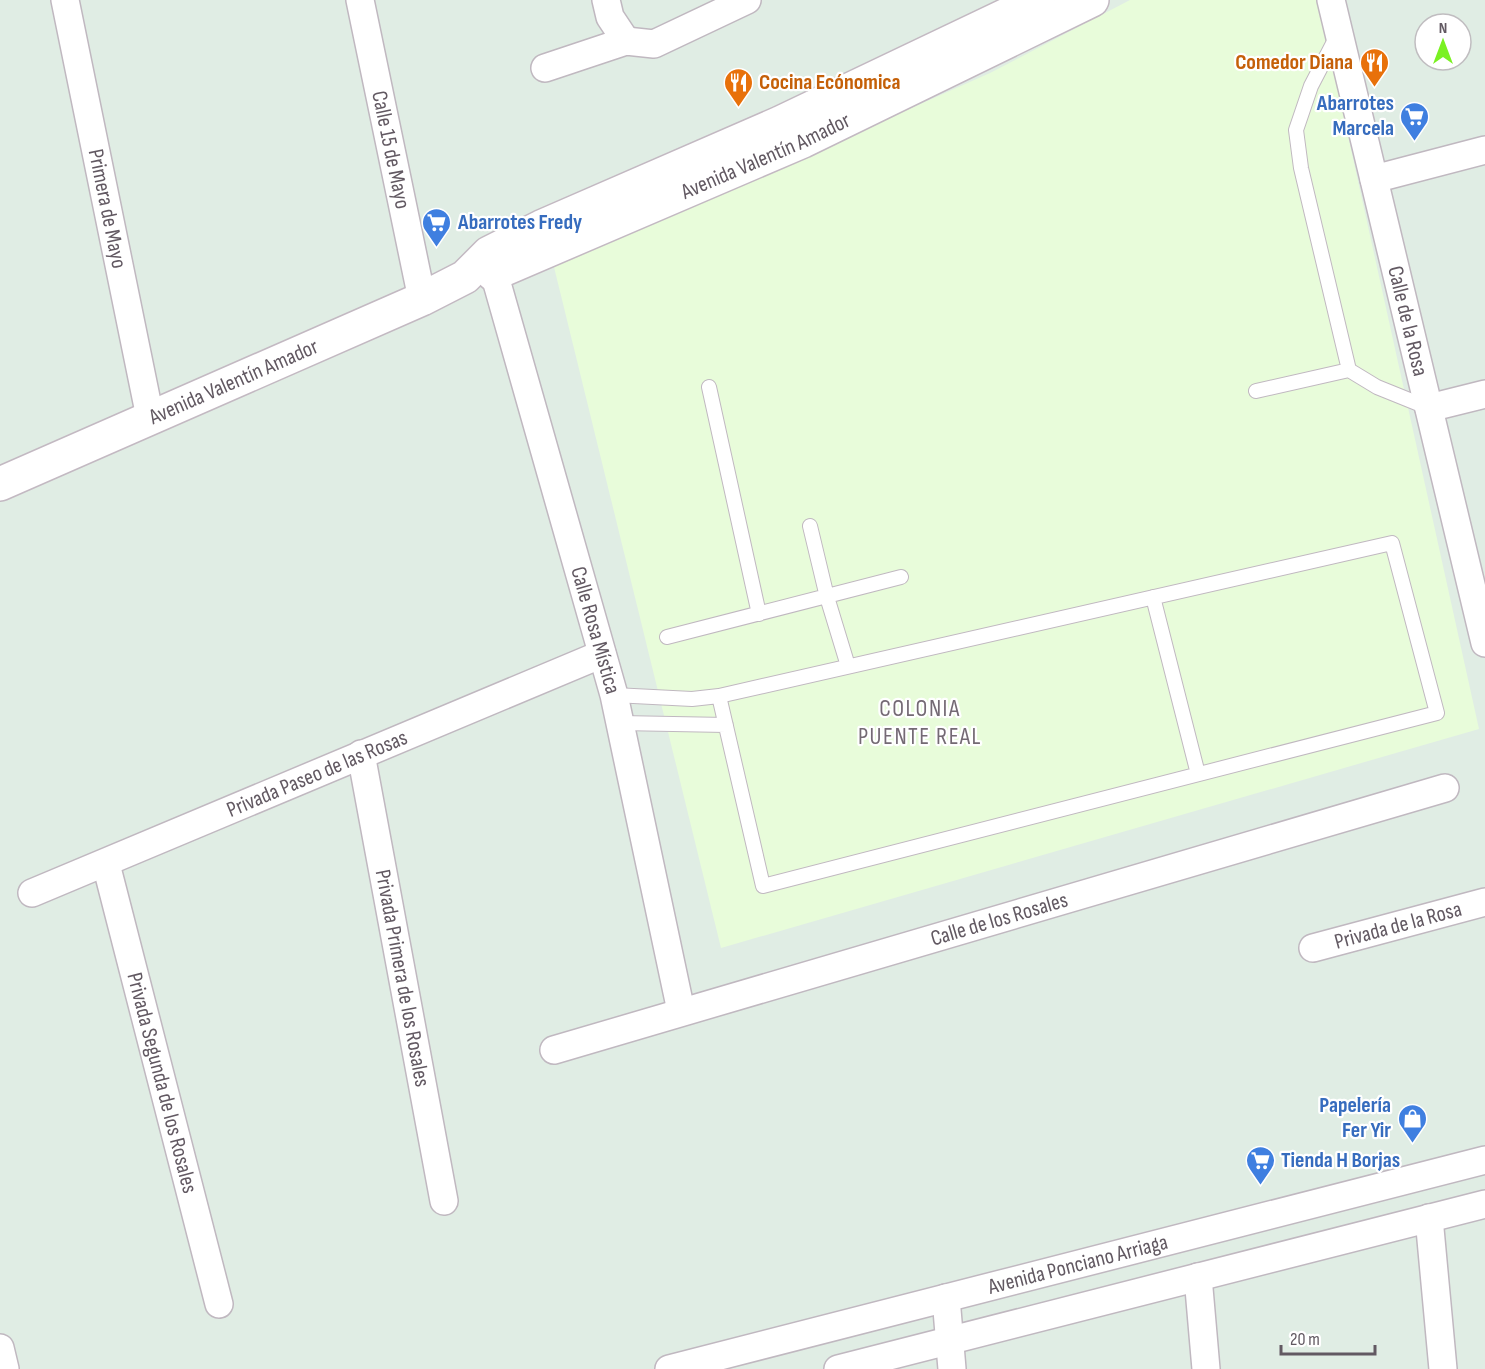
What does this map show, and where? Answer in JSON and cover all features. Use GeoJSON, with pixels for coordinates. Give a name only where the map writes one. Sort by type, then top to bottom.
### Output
{"type":"FeatureCollection","features":[{"type":"Feature","properties":{"kind":"main road","name":"Avenida Valentín Amador"},"geometry":{"type":"LineString","coordinates":[[483,268],[542,227],[780,123],[1038,0]]}},
{"type":"Feature","properties":{"kind":"main road","name":"Avenida Valentín Amador"},"geometry":{"type":"LineString","coordinates":[[0,484],[422,299],[483,268],[803,141],[1092,0]]}},
{"type":"Feature","properties":{"kind":"street","name":"Primera de Mayo"},"geometry":{"type":"LineString","coordinates":[[65,0],[150,417]]}},
{"type":"Feature","properties":{"kind":"street","name":"Calle 15 de Mayo"},"geometry":{"type":"LineString","coordinates":[[360,0],[422,299]]}},
{"type":"Feature","properties":{"kind":"street"},"geometry":{"type":"LineString","coordinates":[[606,0],[610,17],[626,41]]}},
{"type":"Feature","properties":{"kind":"street"},"geometry":{"type":"LineString","coordinates":[[545,68],[626,41],[654,44],[747,0]]}},
{"type":"Feature","properties":{"kind":"street","name":"Calle de la Rosa"},"geometry":{"type":"LineString","coordinates":[[1331,0],[1485,643]]}},
{"type":"Feature","properties":{"kind":"street"},"geometry":{"type":"LineString","coordinates":[[1374,178],[1485,150]]}},
{"type":"Feature","properties":{"kind":"street","name":"Calle Rosa Mística"},"geometry":{"type":"LineString","coordinates":[[483,268],[614,695],[681,1011]]}},
{"type":"Feature","properties":{"kind":"street"},"geometry":{"type":"LineString","coordinates":[[1429,408],[1485,394]]}},
{"type":"Feature","properties":{"kind":"street","name":"Privada Paseo de las Rosas"},"geometry":{"type":"LineString","coordinates":[[32,893],[106,864],[361,754],[602,654]]}},
{"type":"Feature","properties":{"kind":"street","name":"Privada Primera de los Rosales"},"geometry":{"type":"LineString","coordinates":[[361,754],[444,1201]]}},
{"type":"Feature","properties":{"kind":"street","name":"Calle de los Rosales"},"geometry":{"type":"LineString","coordinates":[[554,1050],[1445,788]]}},
{"type":"Feature","properties":{"kind":"street","name":"Privada Segunda de los Rosales"},"geometry":{"type":"LineString","coordinates":[[106,864],[219,1304]]}},
{"type":"Feature","properties":{"kind":"street","name":"Privada de la Rosa"},"geometry":{"type":"LineString","coordinates":[[1313,948],[1485,902]]}},
{"type":"Feature","properties":{"kind":"street","name":"Avenida Ponciano Arriaga"},"geometry":{"type":"LineString","coordinates":[[669,1369],[1485,1160]]}},
{"type":"Feature","properties":{"kind":"street","name":"Avenida Ponciano Arriaga"},"geometry":{"type":"LineString","coordinates":[[838,1369],[1485,1204]]}},
{"type":"Feature","properties":{"kind":"street"},"geometry":{"type":"LineString","coordinates":[[1429,1218],[1443,1369]]}},
{"type":"Feature","properties":{"kind":"street"},"geometry":{"type":"LineString","coordinates":[[1198,1277],[1206,1369]]}},
{"type":"Feature","properties":{"kind":"street"},"geometry":{"type":"LineString","coordinates":[[946,1298],[952,1369]]}},
{"type":"Feature","properties":{"kind":"street"},"geometry":{"type":"LineString","coordinates":[[0,1348],[5,1369]]}},
{"type":"Feature","properties":{"kind":"lane"},"geometry":{"type":"LineString","coordinates":[[1339,32],[1311,86],[1296,130],[1301,168],[1349,370]]}},
{"type":"Feature","properties":{"kind":"lane"},"geometry":{"type":"LineString","coordinates":[[1256,391],[1349,370],[1377,387],[1429,408]]}},
{"type":"Feature","properties":{"kind":"lane"},"geometry":{"type":"LineString","coordinates":[[709,387],[759,614]]}},
{"type":"Feature","properties":{"kind":"lane"},"geometry":{"type":"LineString","coordinates":[[810,526],[827,597],[848,666]]}},
{"type":"Feature","properties":{"kind":"lane"},"geometry":{"type":"LineString","coordinates":[[614,695],[692,699],[719,696],[1392,543],[1437,713],[763,886],[719,696]]}},
{"type":"Feature","properties":{"kind":"lane"},"geometry":{"type":"LineString","coordinates":[[668,637],[901,577]]}},
{"type":"Feature","properties":{"kind":"lane"},"geometry":{"type":"LineString","coordinates":[[1153,597],[1198,774]]}},
{"type":"Feature","properties":{"kind":"lane"},"geometry":{"type":"LineString","coordinates":[[620,723],[726,725]]}},
{"type":"Feature","properties":{"kind":"shaded area"},"geometry":{"type":"Polygon","coordinates":[[[1130,0],[1318,0],[1479,729],[721,948],[554,267],[990,73],[1130,0]]]}},
{"type":"Feature","properties":{"kind":"place","name":"Comedor Diana"},"geometry":{"type":"Point","coordinates":[1374,88]}},
{"type":"Feature","properties":{"kind":"place","name":"Cocina Ecónomica"},"geometry":{"type":"Point","coordinates":[738,108]}},
{"type":"Feature","properties":{"kind":"place","name":"Abarrotes Marcela"},"geometry":{"type":"Point","coordinates":[1415,142]}},
{"type":"Feature","properties":{"kind":"place","name":"Abarrotes Fredy"},"geometry":{"type":"Point","coordinates":[437,248]}},
{"type":"Feature","properties":{"kind":"place","name":"Papelería Fer Yir"},"geometry":{"type":"Point","coordinates":[1412,1144]}},
{"type":"Feature","properties":{"kind":"place","name":"Tienda H Borjas"},"geometry":{"type":"Point","coordinates":[1260,1186]}},
{"type":"Feature","properties":{"kind":"district","name":"COLONIA PUENTE REAL"},"geometry":{"type":"Point","coordinates":[920,722]}}]}
